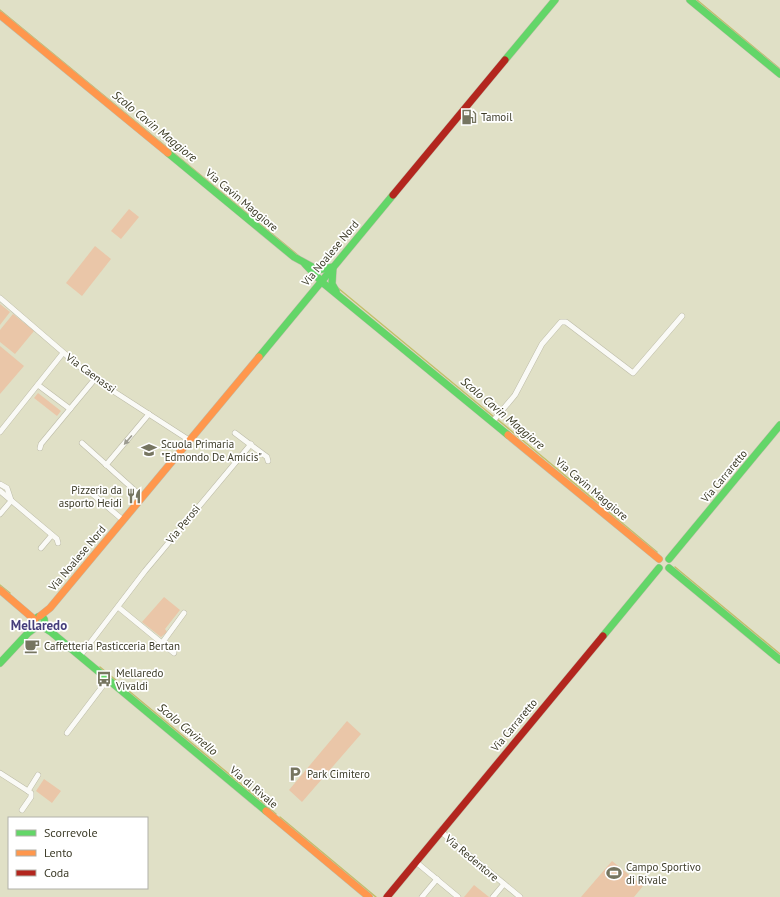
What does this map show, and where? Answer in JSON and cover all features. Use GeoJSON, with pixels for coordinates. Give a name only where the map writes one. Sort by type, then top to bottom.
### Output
{"type":"FeatureCollection","features":[{"type":"Feature","properties":{"kind":"street","name":"Via Noalese Nord"},"geometry":{"type":"LineString","coordinates":[[39,621],[555,0]]}},
{"type":"Feature","properties":{"kind":"street"},"geometry":{"type":"LineString","coordinates":[[690,0],[780,74]]}},
{"type":"Feature","properties":{"kind":"street","name":"Via Cavin Maggiore"},"geometry":{"type":"LineString","coordinates":[[0,15],[305,264],[337,293],[495,418],[659,559]]}},
{"type":"Feature","properties":{"kind":"street","name":"Via Cavin Maggiore"},"geometry":{"type":"LineString","coordinates":[[305,264],[318,270],[322,280],[332,284],[337,293]]}},
{"type":"Feature","properties":{"kind":"street"},"geometry":{"type":"LineString","coordinates":[[318,270],[333,267],[332,284]]}},
{"type":"Feature","properties":{"kind":"street","name":"Via Caenassi"},"geometry":{"type":"LineString","coordinates":[[0,298],[30,322],[63,353],[93,378],[189,440]]}},
{"type":"Feature","properties":{"kind":"street"},"geometry":{"type":"LineString","coordinates":[[495,418],[518,391],[542,344],[561,322],[566,322],[633,373],[682,316]]}},
{"type":"Feature","properties":{"kind":"street"},"geometry":{"type":"LineString","coordinates":[[0,432],[63,353]]}},
{"type":"Feature","properties":{"kind":"street"},"geometry":{"type":"LineString","coordinates":[[40,448],[41,444],[94,380],[93,378]]}},
{"type":"Feature","properties":{"kind":"street"},"geometry":{"type":"LineString","coordinates":[[38,385],[70,409]]}},
{"type":"Feature","properties":{"kind":"street"},"geometry":{"type":"LineString","coordinates":[[106,465],[149,414]]}},
{"type":"Feature","properties":{"kind":"street","name":"Via Carraretto"},"geometry":{"type":"LineString","coordinates":[[669,559],[780,425]]}},
{"type":"Feature","properties":{"kind":"street"},"geometry":{"type":"LineString","coordinates":[[235,433],[267,457],[268,461]]}},
{"type":"Feature","properties":{"kind":"street"},"geometry":{"type":"LineString","coordinates":[[82,443],[142,497]]}},
{"type":"Feature","properties":{"kind":"street","name":"Via Perosi"},"geometry":{"type":"LineString","coordinates":[[80,656],[251,444]]}},
{"type":"Feature","properties":{"kind":"street"},"geometry":{"type":"LineString","coordinates":[[0,484],[8,488],[11,501]]}},
{"type":"Feature","properties":{"kind":"street"},"geometry":{"type":"LineString","coordinates":[[0,491],[57,539],[58,543]]}},
{"type":"Feature","properties":{"kind":"street"},"geometry":{"type":"LineString","coordinates":[[90,492],[123,520]]}},
{"type":"Feature","properties":{"kind":"street"},"geometry":{"type":"LineString","coordinates":[[0,514],[11,501]]}},
{"type":"Feature","properties":{"kind":"street"},"geometry":{"type":"LineString","coordinates":[[41,548],[52,535]]}},
{"type":"Feature","properties":{"kind":"street"},"geometry":{"type":"LineString","coordinates":[[664,557],[669,559],[671,564],[669,568],[664,570],[659,568],[657,564],[659,559],[664,557]]}},
{"type":"Feature","properties":{"kind":"street","name":"Via Carraretto"},"geometry":{"type":"LineString","coordinates":[[387,897],[659,568]]}},
{"type":"Feature","properties":{"kind":"street"},"geometry":{"type":"LineString","coordinates":[[669,568],[780,660]]}},
{"type":"Feature","properties":{"kind":"street"},"geometry":{"type":"LineString","coordinates":[[0,590],[39,621],[0,663]]}},
{"type":"Feature","properties":{"kind":"street"},"geometry":{"type":"LineString","coordinates":[[118,607],[174,653]]}},
{"type":"Feature","properties":{"kind":"street"},"geometry":{"type":"LineString","coordinates":[[162,643],[184,613]]}},
{"type":"Feature","properties":{"kind":"street","name":"Via di Rivale"},"geometry":{"type":"LineString","coordinates":[[39,621],[369,897]]}},
{"type":"Feature","properties":{"kind":"street"},"geometry":{"type":"LineString","coordinates":[[67,733],[108,679]]}},
{"type":"Feature","properties":{"kind":"street"},"geometry":{"type":"LineString","coordinates":[[0,773],[32,795],[22,810]]}},
{"type":"Feature","properties":{"kind":"street"},"geometry":{"type":"LineString","coordinates":[[28,791],[38,776]]}},
{"type":"Feature","properties":{"kind":"street","name":"Via Redentore"},"geometry":{"type":"LineString","coordinates":[[440,832],[520,897]]}},
{"type":"Feature","properties":{"kind":"street"},"geometry":{"type":"LineString","coordinates":[[416,862],[458,897]]}},
{"type":"Feature","properties":{"kind":"street"},"geometry":{"type":"LineString","coordinates":[[422,897],[437,879]]}},
{"type":"Feature","properties":{"kind":"street","name":"Via Redentore"},"geometry":{"type":"LineString","coordinates":[[493,897],[504,884]]}},
{"type":"Feature","properties":{"kind":"shaded area"},"geometry":{"type":"Polygon","coordinates":[[[129,209],[139,217],[121,239],[111,231],[129,209]]]}},
{"type":"Feature","properties":{"kind":"shaded area"},"geometry":{"type":"Polygon","coordinates":[[[95,246],[111,259],[82,296],[66,283],[95,246]]]}},
{"type":"Feature","properties":{"kind":"shaded area"},"geometry":{"type":"Polygon","coordinates":[[[0,304],[10,312],[0,325],[0,304]]]}},
{"type":"Feature","properties":{"kind":"shaded area"},"geometry":{"type":"Polygon","coordinates":[[[13,314],[34,331],[15,354],[0,342],[0,330],[13,314]]]}},
{"type":"Feature","properties":{"kind":"shaded area"},"geometry":{"type":"Polygon","coordinates":[[[0,346],[24,366],[0,394],[0,346]]]}},
{"type":"Feature","properties":{"kind":"shaded area"},"geometry":{"type":"Polygon","coordinates":[[[38,393],[61,411],[57,416],[34,398],[38,393]]]}},
{"type":"Feature","properties":{"kind":"shaded area"},"geometry":{"type":"Polygon","coordinates":[[[164,597],[180,610],[165,629],[167,632],[161,637],[142,622],[164,597]]]}},
{"type":"Feature","properties":{"kind":"shaded area"},"geometry":{"type":"Polygon","coordinates":[[[347,721],[361,734],[302,802],[289,790],[347,721]]]}},
{"type":"Feature","properties":{"kind":"shaded area"},"geometry":{"type":"Polygon","coordinates":[[[44,779],[61,791],[52,803],[36,791],[44,779]]]}},
{"type":"Feature","properties":{"kind":"shaded area","name":"Campo Sportivo di Rivale"},"geometry":{"type":"Polygon","coordinates":[[[612,861],[643,886],[634,897],[581,897],[612,861]]]}},
{"type":"Feature","properties":{"kind":"shaded area"},"geometry":{"type":"Polygon","coordinates":[[[474,885],[489,897],[464,897],[474,885]]]}},
{"type":"Feature","properties":{"kind":"waterway"},"geometry":{"type":"LineString","coordinates":[[697,0],[780,69]]}},
{"type":"Feature","properties":{"kind":"waterway","name":"Scolo Cavin Maggiore"},"geometry":{"type":"LineString","coordinates":[[0,10],[299,256]]}},
{"type":"Feature","properties":{"kind":"waterway","name":"Scolo Cavin Maggiore"},"geometry":{"type":"LineString","coordinates":[[338,288],[494,417]]}},
{"type":"Feature","properties":{"kind":"waterway","name":"Scolo Cavin Maggiore"},"geometry":{"type":"LineString","coordinates":[[497,419],[657,552]]}},
{"type":"Feature","properties":{"kind":"waterway","name":"Scolo Cavin Maggiore"},"geometry":{"type":"LineString","coordinates":[[675,567],[780,654]]}},
{"type":"Feature","properties":{"kind":"waterway","name":"Scolo Cavinello"},"geometry":{"type":"LineString","coordinates":[[0,585],[10,593]]}},
{"type":"Feature","properties":{"kind":"waterway","name":"Scolo Cavinello"},"geometry":{"type":"LineString","coordinates":[[100,667],[265,804]]}},
{"type":"Feature","properties":{"kind":"waterway","name":"Scolo Cavinello"},"geometry":{"type":"LineString","coordinates":[[269,808],[276,814]]}},
{"type":"Feature","properties":{"kind":"waterway","name":"Scolo Cavinello"},"geometry":{"type":"LineString","coordinates":[[280,817],[376,897]]}},
{"type":"Feature","properties":{"kind":"traffic: fast"},"geometry":{"type":"LineString","coordinates":[[505,60],[555,0]]}},
{"type":"Feature","properties":{"kind":"traffic: fast"},"geometry":{"type":"LineString","coordinates":[[690,0],[780,74]]}},
{"type":"Feature","properties":{"kind":"traffic: fast"},"geometry":{"type":"LineString","coordinates":[[168,153],[294,257],[318,270],[333,267],[332,284],[336,291]]}},
{"type":"Feature","properties":{"kind":"traffic: fast"},"geometry":{"type":"LineString","coordinates":[[259,357],[393,195]]}},
{"type":"Feature","properties":{"kind":"traffic: fast"},"geometry":{"type":"LineString","coordinates":[[305,264],[323,283],[508,435]]}},
{"type":"Feature","properties":{"kind":"traffic: fast"},"geometry":{"type":"LineString","coordinates":[[669,559],[780,425]]}},
{"type":"Feature","properties":{"kind":"traffic: fast"},"geometry":{"type":"LineString","coordinates":[[603,636],[659,568]]}},
{"type":"Feature","properties":{"kind":"traffic: fast"},"geometry":{"type":"LineString","coordinates":[[669,568],[780,660]]}},
{"type":"Feature","properties":{"kind":"traffic: fast"},"geometry":{"type":"LineString","coordinates":[[38,617],[42,617],[44,621],[42,625],[38,625],[36,623],[36,619],[38,617]]}},
{"type":"Feature","properties":{"kind":"traffic: fast"},"geometry":{"type":"LineString","coordinates":[[0,663],[28,633],[39,625]]}},
{"type":"Feature","properties":{"kind":"traffic: fast"},"geometry":{"type":"LineString","coordinates":[[40,625],[51,632],[266,811]]}},
{"type":"Feature","properties":{"kind":"traffic: slow"},"geometry":{"type":"LineString","coordinates":[[0,15],[168,153]]}},
{"type":"Feature","properties":{"kind":"traffic: slow"},"geometry":{"type":"LineString","coordinates":[[40,616],[50,608],[259,357]]}},
{"type":"Feature","properties":{"kind":"traffic: slow"},"geometry":{"type":"LineString","coordinates":[[508,435],[659,559]]}},
{"type":"Feature","properties":{"kind":"traffic: slow"},"geometry":{"type":"LineString","coordinates":[[0,590],[35,620]]}},
{"type":"Feature","properties":{"kind":"traffic: slow"},"geometry":{"type":"LineString","coordinates":[[266,811],[369,897]]}},
{"type":"Feature","properties":{"kind":"traffic: jam"},"geometry":{"type":"LineString","coordinates":[[393,195],[505,60]]}},
{"type":"Feature","properties":{"kind":"traffic: jam"},"geometry":{"type":"LineString","coordinates":[[387,897],[603,636]]}},
{"type":"Feature","properties":{"kind":"place","name":"Tamoil"},"geometry":{"type":"Point","coordinates":[469,117]}},
{"type":"Feature","properties":{"kind":"place","name":"Scuola Primaria \"Edmondo De Amicis\""},"geometry":{"type":"Point","coordinates":[149,450]}},
{"type":"Feature","properties":{"kind":"place","name":"Pizzeria da asporto Heidi"},"geometry":{"type":"Point","coordinates":[134,496]}},
{"type":"Feature","properties":{"kind":"place","name":"Caffetteria Pasticceria Bertan"},"geometry":{"type":"Point","coordinates":[32,646]}},
{"type":"Feature","properties":{"kind":"place","name":"Mellaredo Vivaldi"},"geometry":{"type":"Point","coordinates":[104,679]}},
{"type":"Feature","properties":{"kind":"place","name":"Park Cimitero"},"geometry":{"type":"Point","coordinates":[295,774]}},
{"type":"Feature","properties":{"kind":"place","name":"Campo Sportivo di Rivale"},"geometry":{"type":"Point","coordinates":[614,873]}},
{"type":"Feature","properties":{"kind":"district","name":"Mellaredo"},"geometry":{"type":"Point","coordinates":[39,625]}}]}
